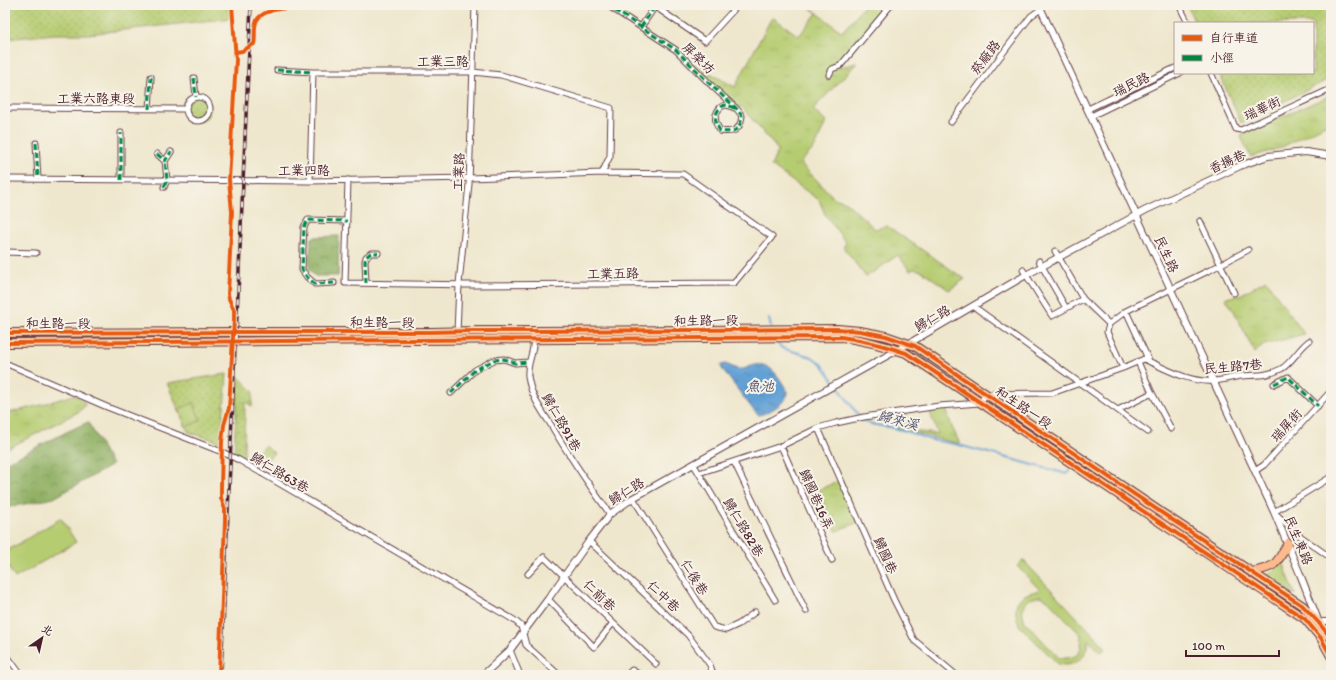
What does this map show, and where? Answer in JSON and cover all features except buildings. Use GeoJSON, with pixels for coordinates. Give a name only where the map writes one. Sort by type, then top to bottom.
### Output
{"type":"FeatureCollection","features":[{"type":"Feature","properties":{"kind":"main road","name":"和生路一段"},"geometry":{"type":"LineString","coordinates":[[533,335],[771,329],[838,329],[860,330],[886,336],[915,346],[1303,606],[1318,622]]}},
{"type":"Feature","properties":{"kind":"main road","name":"和生路一段"},"geometry":{"type":"LineString","coordinates":[[5,343],[457,336],[472,331],[533,335],[770,338],[841,337],[865,340],[906,353],[1304,619],[1321,638]]}},
{"type":"Feature","properties":{"kind":"main road","name":"和生路一段"},"geometry":{"type":"LineString","coordinates":[[5,333],[457,336]]}},
{"type":"Feature","properties":{"kind":"main road"},"geometry":{"type":"LineString","coordinates":[[1252,572],[1267,569],[1274,565],[1278,561],[1288,543]]}},
{"type":"Feature","properties":{"kind":"main road","name":"民生東路"},"geometry":{"type":"LineString","coordinates":[[1318,622],[1331,638]]}},
{"type":"Feature","properties":{"kind":"main road","name":"民生東路"},"geometry":{"type":"LineString","coordinates":[[1321,638],[1331,656]]}},
{"type":"Feature","properties":{"kind":"street","name":"工業路"},"geometry":{"type":"LineString","coordinates":[[457,336],[459,284],[470,178],[475,5]]}},
{"type":"Feature","properties":{"kind":"street","name":"屏榮坊"},"geometry":{"type":"LineString","coordinates":[[607,5],[676,50],[737,109]]}},
{"type":"Feature","properties":{"kind":"street"},"geometry":{"type":"LineString","coordinates":[[641,27],[655,5],[705,41],[738,5]]}},
{"type":"Feature","properties":{"kind":"street"},"geometry":{"type":"LineString","coordinates":[[829,75],[832,69],[840,66],[890,5]]}},
{"type":"Feature","properties":{"kind":"street"},"geometry":{"type":"LineString","coordinates":[[1179,5],[1188,22]]}},
{"type":"Feature","properties":{"kind":"street","name":"民生路"},"geometry":{"type":"LineString","coordinates":[[1040,7],[1274,512]]}},
{"type":"Feature","properties":{"kind":"street","name":"菸廠路"},"geometry":{"type":"LineString","coordinates":[[951,122],[1031,16],[1040,7]]}},
{"type":"Feature","properties":{"kind":"street","name":"瑞民路"},"geometry":{"type":"LineString","coordinates":[[1088,109],[1174,68]]}},
{"type":"Feature","properties":{"kind":"street","name":"工業三路"},"geometry":{"type":"LineString","coordinates":[[277,70],[313,72],[473,72],[501,75],[611,108],[610,156],[602,173]]}},
{"type":"Feature","properties":{"kind":"street"},"geometry":{"type":"LineString","coordinates":[[310,181],[313,72]]}},
{"type":"Feature","properties":{"kind":"street","name":"瑞民路"},"geometry":{"type":"LineString","coordinates":[[1091,116],[1178,74]]}},
{"type":"Feature","properties":{"kind":"street","name":"瑞華街"},"geometry":{"type":"LineString","coordinates":[[1211,74],[1236,129],[1241,130],[1331,88]]}},
{"type":"Feature","properties":{"kind":"street"},"geometry":{"type":"LineString","coordinates":[[149,109],[151,77]]}},
{"type":"Feature","properties":{"kind":"street"},"geometry":{"type":"LineString","coordinates":[[194,78],[196,97]]}},
{"type":"Feature","properties":{"kind":"street"},"geometry":{"type":"LineString","coordinates":[[200,96],[207,100],[211,108],[209,115],[202,120],[194,120],[188,115],[186,109],[189,101],[196,97],[200,96]]}},
{"type":"Feature","properties":{"kind":"street"},"geometry":{"type":"LineString","coordinates":[[728,105],[737,109],[742,116],[742,123],[735,131],[720,131],[715,121],[716,115],[720,109],[723,106],[728,105]]}},
{"type":"Feature","properties":{"kind":"street","name":"工業六路東段"},"geometry":{"type":"LineString","coordinates":[[5,108],[186,109]]}},
{"type":"Feature","properties":{"kind":"street"},"geometry":{"type":"LineString","coordinates":[[121,133],[121,180]]}},
{"type":"Feature","properties":{"kind":"street"},"geometry":{"type":"LineString","coordinates":[[36,142],[38,179]]}},
{"type":"Feature","properties":{"kind":"street"},"geometry":{"type":"LineString","coordinates":[[164,188],[167,180],[165,161],[171,152]]}},
{"type":"Feature","properties":{"kind":"street","name":"香揚巷"},"geometry":{"type":"LineString","coordinates":[[1137,215],[1240,166],[1268,156],[1306,152],[1331,156]]}},
{"type":"Feature","properties":{"kind":"street"},"geometry":{"type":"LineString","coordinates":[[157,154],[165,161]]}},
{"type":"Feature","properties":{"kind":"street","name":"工業四路"},"geometry":{"type":"LineString","coordinates":[[5,179],[310,181],[470,178],[602,173]]}},
{"type":"Feature","properties":{"kind":"street","name":"工業五路"},"geometry":{"type":"LineString","coordinates":[[348,180],[345,283],[734,283],[772,237],[683,174],[602,173]]}},
{"type":"Feature","properties":{"kind":"street","name":"歸仁路"},"geometry":{"type":"LineString","coordinates":[[484,675],[510,650],[610,514],[633,498],[908,344],[973,306],[1041,263],[1059,257],[1137,215]]}},
{"type":"Feature","properties":{"kind":"street"},"geometry":{"type":"LineString","coordinates":[[334,283],[315,284],[310,281],[302,270],[304,227],[308,220],[347,221]]}},
{"type":"Feature","properties":{"kind":"street"},"geometry":{"type":"LineString","coordinates":[[1200,221],[1234,293]]}},
{"type":"Feature","properties":{"kind":"street"},"geometry":{"type":"LineString","coordinates":[[1123,368],[1106,332],[1109,324],[1126,311],[1248,250]]}},
{"type":"Feature","properties":{"kind":"street"},"geometry":{"type":"LineString","coordinates":[[1055,251],[1083,299],[1109,324]]}},
{"type":"Feature","properties":{"kind":"street"},"geometry":{"type":"LineString","coordinates":[[5,252],[36,253]]}},
{"type":"Feature","properties":{"kind":"street"},"geometry":{"type":"LineString","coordinates":[[366,283],[366,257],[371,253],[378,253]]}},
{"type":"Feature","properties":{"kind":"street"},"geometry":{"type":"LineString","coordinates":[[1041,263],[1066,308]]}},
{"type":"Feature","properties":{"kind":"street"},"geometry":{"type":"LineString","coordinates":[[1025,273],[1052,316],[1083,299]]}},
{"type":"Feature","properties":{"kind":"street"},"geometry":{"type":"LineString","coordinates":[[973,306],[1148,432]]}},
{"type":"Feature","properties":{"kind":"street"},"geometry":{"type":"LineString","coordinates":[[1126,311],[1149,362]]}},
{"type":"Feature","properties":{"kind":"street","name":"歸仁路91巷"},"geometry":{"type":"LineString","coordinates":[[533,335],[533,347],[528,362],[530,386],[539,405],[569,457],[610,514]]}},
{"type":"Feature","properties":{"kind":"street","name":"民生路7巷"},"geometry":{"type":"LineString","coordinates":[[986,394],[1052,393],[1081,384],[1144,359],[1198,381],[1214,381],[1240,376],[1260,376],[1272,373],[1282,368],[1304,344],[1309,341]]}},
{"type":"Feature","properties":{"kind":"street"},"geometry":{"type":"LineString","coordinates":[[451,393],[475,370],[494,360],[504,359],[515,363],[528,362]]}},
{"type":"Feature","properties":{"kind":"street"},"geometry":{"type":"LineString","coordinates":[[1138,362],[1171,429]]}},
{"type":"Feature","properties":{"kind":"street","name":"歸仁路63巷"},"geometry":{"type":"LineString","coordinates":[[5,363],[107,407],[232,457],[514,620],[522,626],[526,645],[559,675]]}},
{"type":"Feature","properties":{"kind":"street"},"geometry":{"type":"LineString","coordinates":[[1274,384],[1288,377],[1318,406]]}},
{"type":"Feature","properties":{"kind":"street","name":"瑞屏街"},"geometry":{"type":"LineString","coordinates":[[1255,471],[1264,465],[1331,391]]}},
{"type":"Feature","properties":{"kind":"street"},"geometry":{"type":"LineString","coordinates":[[1118,410],[1152,393]]}},
{"type":"Feature","properties":{"kind":"street"},"geometry":{"type":"LineString","coordinates":[[699,473],[781,446],[818,428],[864,417],[950,405],[980,403],[986,394]]}},
{"type":"Feature","properties":{"kind":"street","name":"歸國巷"},"geometry":{"type":"LineString","coordinates":[[818,428],[894,600],[914,640],[956,675]]}},
{"type":"Feature","properties":{"kind":"street","name":"歸國巷16弄"},"geometry":{"type":"LineString","coordinates":[[781,446],[832,560]]}},
{"type":"Feature","properties":{"kind":"street"},"geometry":{"type":"LineString","coordinates":[[734,462],[806,611]]}},
{"type":"Feature","properties":{"kind":"street","name":"歸仁路82巷"},"geometry":{"type":"LineString","coordinates":[[694,464],[775,600]]}},
{"type":"Feature","properties":{"kind":"street"},"geometry":{"type":"LineString","coordinates":[[1331,476],[1274,512],[1296,533],[1331,558]]}},
{"type":"Feature","properties":{"kind":"street","name":"仁後巷"},"geometry":{"type":"LineString","coordinates":[[633,498],[714,627],[726,630],[739,624],[755,612]]}},
{"type":"Feature","properties":{"kind":"street","name":"民生東路"},"geometry":{"type":"LineString","coordinates":[[1274,512],[1288,543],[1318,622],[1321,638]]}},
{"type":"Feature","properties":{"kind":"street","name":"仁中巷"},"geometry":{"type":"LineString","coordinates":[[589,541],[688,635],[710,665],[713,675]]}},
{"type":"Feature","properties":{"kind":"street","name":"仁前巷"},"geometry":{"type":"LineString","coordinates":[[528,574],[544,557],[656,664]]}},
{"type":"Feature","properties":{"kind":"street"},"geometry":{"type":"LineString","coordinates":[[548,599],[594,647],[613,623]]}},
{"type":"Feature","properties":{"kind":"street"},"geometry":{"type":"LineString","coordinates":[[1318,622],[1331,621]]}},
{"type":"Feature","properties":{"kind":"street"},"geometry":{"type":"LineString","coordinates":[[510,650],[520,675]]}},
{"type":"Feature","properties":{"kind":"street"},"geometry":{"type":"LineString","coordinates":[[5,653],[21,675]]}},
{"type":"Feature","properties":{"kind":"street"},"geometry":{"type":"LineString","coordinates":[[627,675],[632,670],[640,675]]}},
{"type":"Feature","properties":{"kind":"green space"},"geometry":{"type":"Polygon","coordinates":[[[5,5],[227,5],[232,18],[88,34],[55,34],[5,39],[5,5]]]}},
{"type":"Feature","properties":{"kind":"green space"},"geometry":{"type":"Polygon","coordinates":[[[807,5],[842,32],[865,5],[888,5],[838,68],[856,64],[813,109],[826,122],[815,147],[800,163],[834,198],[846,202],[875,229],[887,226],[965,279],[949,290],[922,271],[914,269],[910,271],[898,255],[866,277],[843,247],[846,243],[825,214],[819,200],[771,166],[778,150],[741,106],[737,109],[688,61],[735,87],[772,17],[799,36],[817,13],[807,5]]]}},
{"type":"Feature","properties":{"kind":"green space"},"geometry":{"type":"Polygon","coordinates":[[[1187,5],[1331,5],[1331,78],[1241,123],[1219,74],[1314,74],[1314,22],[1195,22],[1187,5]]]}},
{"type":"Feature","properties":{"kind":"green space"},"geometry":{"type":"Polygon","coordinates":[[[1331,95],[1331,122],[1280,148],[1251,157],[1241,137],[1243,134],[1331,95]]]}},
{"type":"Feature","properties":{"kind":"green space"},"geometry":{"type":"Polygon","coordinates":[[[198,97],[207,100],[210,109],[207,118],[198,121],[189,118],[186,109],[189,100],[198,97]]]}},
{"type":"Feature","properties":{"kind":"green space"},"geometry":{"type":"Polygon","coordinates":[[[339,236],[338,276],[315,276],[309,269],[311,239],[314,237],[339,236]]]}},
{"type":"Feature","properties":{"kind":"green space"},"geometry":{"type":"Polygon","coordinates":[[[1266,280],[1304,334],[1261,346],[1255,353],[1234,311],[1225,298],[1238,296],[1266,280]]]}},
{"type":"Feature","properties":{"kind":"green space"},"geometry":{"type":"Polygon","coordinates":[[[227,374],[221,442],[188,432],[167,383],[227,374]]]}},
{"type":"Feature","properties":{"kind":"green space"},"geometry":{"type":"Polygon","coordinates":[[[238,376],[253,391],[252,406],[245,402],[244,457],[234,453],[238,376]]]}},
{"type":"Feature","properties":{"kind":"green space"},"geometry":{"type":"Polygon","coordinates":[[[73,395],[77,396],[84,402],[85,406],[78,412],[5,450],[5,414],[73,395]]]}},
{"type":"Feature","properties":{"kind":"green space"},"geometry":{"type":"Polygon","coordinates":[[[193,403],[201,420],[186,427],[179,409],[193,403]]]}},
{"type":"Feature","properties":{"kind":"green space"},"geometry":{"type":"Polygon","coordinates":[[[946,409],[960,444],[895,428],[891,415],[905,412],[912,431],[938,434],[929,410],[946,409]]]}},
{"type":"Feature","properties":{"kind":"green space"},"geometry":{"type":"Polygon","coordinates":[[[88,422],[112,465],[54,498],[5,508],[5,463],[88,422]]]}},
{"type":"Feature","properties":{"kind":"green space"},"geometry":{"type":"Polygon","coordinates":[[[266,445],[274,453],[262,465],[254,456],[266,445]]]}},
{"type":"Feature","properties":{"kind":"green space"},"geometry":{"type":"Polygon","coordinates":[[[841,480],[859,522],[836,531],[818,490],[841,480]]]}},
{"type":"Feature","properties":{"kind":"green space"},"geometry":{"type":"Polygon","coordinates":[[[61,518],[76,542],[15,578],[5,562],[5,552],[61,518]]]}},
{"type":"Feature","properties":{"kind":"green space"},"geometry":{"type":"Polygon","coordinates":[[[1282,559],[1295,595],[1266,575],[1274,570],[1282,559]]]}},
{"type":"Feature","properties":{"kind":"green space"},"geometry":{"type":"Polygon","coordinates":[[[1023,560],[1106,648],[1101,652],[1088,640],[1083,656],[1079,660],[1070,664],[1058,664],[1019,625],[1016,611],[1018,601],[1026,594],[1040,590],[1017,566],[1023,560]],[[1041,596],[1027,601],[1023,607],[1025,622],[1059,658],[1070,658],[1078,654],[1080,651],[1081,635],[1048,600],[1041,596]]]}},
{"type":"Feature","properties":{"kind":"water","name":"魚池"},"geometry":{"type":"Polygon","coordinates":[[[725,364],[741,369],[754,365],[760,365],[771,369],[775,372],[788,392],[785,400],[776,407],[759,415],[755,412],[722,369],[721,365],[725,364]]]}},
{"type":"Feature","properties":{"kind":"waterway","name":"歸來溪"},"geometry":{"type":"LineString","coordinates":[[769,319],[771,327]]}},
{"type":"Feature","properties":{"kind":"waterway","name":"歸來溪"},"geometry":{"type":"LineString","coordinates":[[776,341],[782,348],[812,357],[822,364],[861,419],[868,423],[906,431],[928,439],[961,446],[1067,474],[1070,471]]}},
{"type":"Feature","properties":{"kind":"railway"},"geometry":{"type":"LineString","coordinates":[[221,675],[251,5]]}},
{"type":"Feature","properties":{"kind":"marked path"},"geometry":{"type":"LineString","coordinates":[[607,5],[676,50],[737,109],[742,116],[738,128],[729,132],[720,131],[716,124],[716,114],[719,109],[724,105],[737,109]]}},
{"type":"Feature","properties":{"kind":"marked path"},"geometry":{"type":"LineString","coordinates":[[641,27],[656,5]]}},
{"type":"Feature","properties":{"kind":"marked path"},"geometry":{"type":"LineString","coordinates":[[277,70],[313,72]]}},
{"type":"Feature","properties":{"kind":"marked path"},"geometry":{"type":"LineString","coordinates":[[149,109],[151,77]]}},
{"type":"Feature","properties":{"kind":"marked path"},"geometry":{"type":"LineString","coordinates":[[194,78],[196,97]]}},
{"type":"Feature","properties":{"kind":"marked path"},"geometry":{"type":"LineString","coordinates":[[121,133],[121,180]]}},
{"type":"Feature","properties":{"kind":"marked path"},"geometry":{"type":"LineString","coordinates":[[36,143],[38,179]]}},
{"type":"Feature","properties":{"kind":"marked path"},"geometry":{"type":"LineString","coordinates":[[157,154],[165,161],[171,152]]}},
{"type":"Feature","properties":{"kind":"marked path"},"geometry":{"type":"LineString","coordinates":[[164,187],[167,180],[165,161]]}},
{"type":"Feature","properties":{"kind":"marked path"},"geometry":{"type":"LineString","coordinates":[[334,283],[315,284],[302,270],[304,227],[308,220],[347,221]]}},
{"type":"Feature","properties":{"kind":"marked path"},"geometry":{"type":"LineString","coordinates":[[366,283],[366,257],[371,253],[378,253]]}},
{"type":"Feature","properties":{"kind":"marked path"},"geometry":{"type":"LineString","coordinates":[[451,393],[475,370],[494,360],[504,359],[515,363],[528,362]]}},
{"type":"Feature","properties":{"kind":"marked path"},"geometry":{"type":"LineString","coordinates":[[1274,384],[1288,377],[1318,406]]}},
{"type":"Feature","properties":{"kind":"cycle path"},"geometry":{"type":"LineString","coordinates":[[219,675],[225,521],[225,509],[221,498],[222,442],[224,425],[229,408],[234,319],[234,310],[228,294],[232,212],[229,180],[236,60],[232,5]]}},
{"type":"Feature","properties":{"kind":"cycle path"},"geometry":{"type":"LineString","coordinates":[[236,52],[242,51],[254,44],[256,23],[257,20],[264,14],[274,10],[286,8],[341,7],[351,5]]}},
{"type":"Feature","properties":{"kind":"cycle path"},"geometry":{"type":"LineString","coordinates":[[5,333],[838,329],[886,336],[915,346],[1165,515],[1303,606],[1331,638]]}},
{"type":"Feature","properties":{"kind":"cycle path"},"geometry":{"type":"LineString","coordinates":[[5,343],[841,337],[874,343],[906,353],[1305,619],[1321,638],[1331,656]]}}]}
